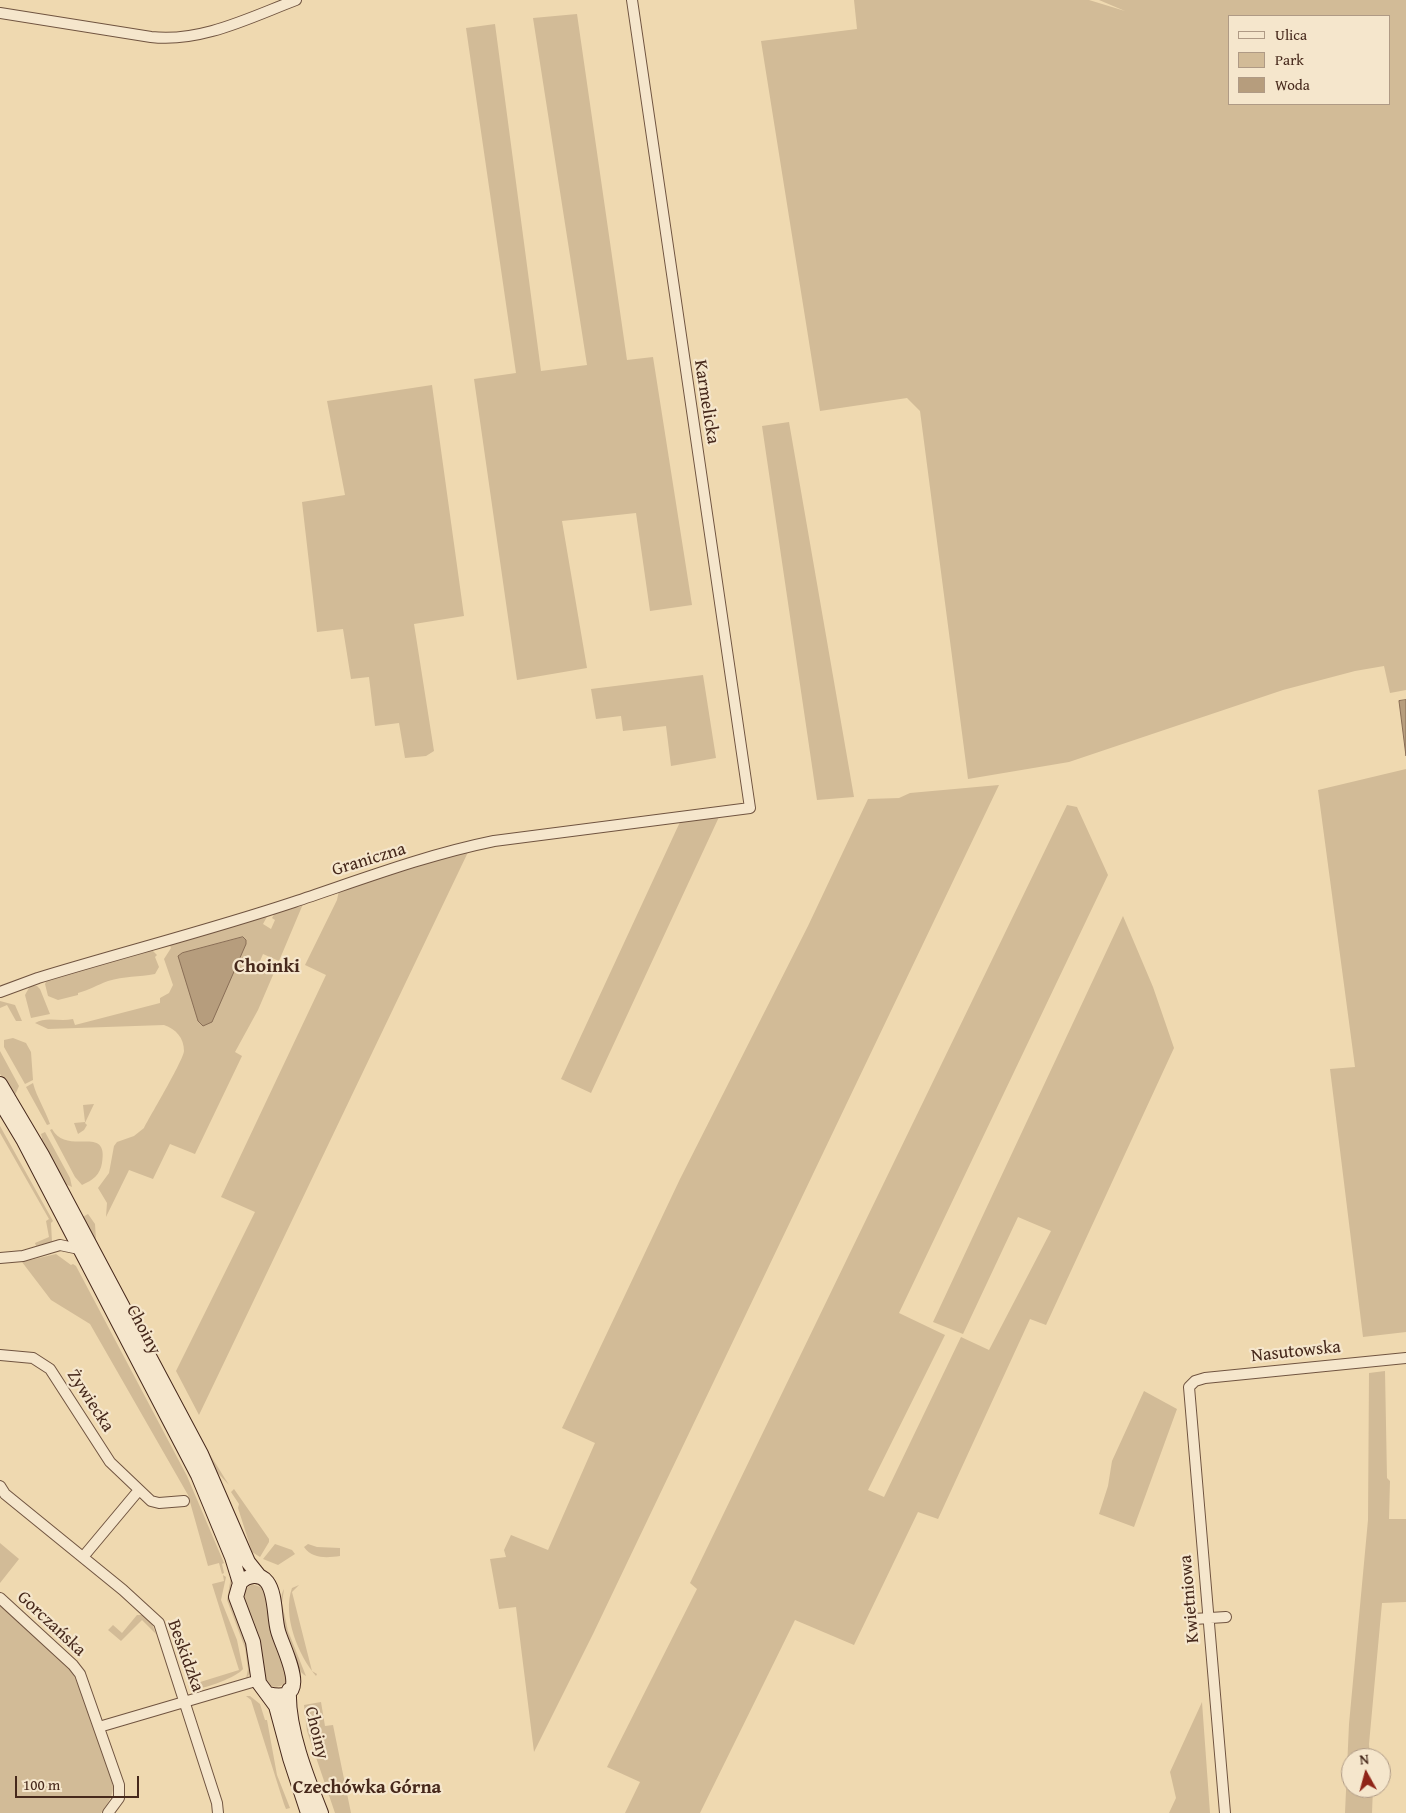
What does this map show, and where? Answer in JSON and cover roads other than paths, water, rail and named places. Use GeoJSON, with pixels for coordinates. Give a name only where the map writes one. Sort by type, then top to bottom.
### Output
{"type":"FeatureCollection","features":[{"type":"Feature","properties":{"kind":"street"},"geometry":{"type":"LineString","coordinates":[[0,13],[151,37],[172,38],[216,30],[296,0]]}},
{"type":"Feature","properties":{"kind":"street","name":"Karmelicka"},"geometry":{"type":"LineString","coordinates":[[632,0],[750,808]]}},
{"type":"Feature","properties":{"kind":"street","name":"Graniczna"},"geometry":{"type":"LineString","coordinates":[[3,993],[38,978],[294,902],[356,880],[475,845],[750,808]]}},
{"type":"Feature","properties":{"kind":"street","name":"Choiny"},"geometry":{"type":"LineString","coordinates":[[0,1084],[18,1110],[208,1468],[248,1562],[271,1590],[278,1634],[293,1672],[293,1684],[289,1690],[289,1706],[296,1736],[321,1813]]}},
{"type":"Feature","properties":{"kind":"street","name":"Choiny"},"geometry":{"type":"LineString","coordinates":[[0,1100],[24,1141],[67,1227],[201,1481],[232,1557],[240,1582],[236,1597],[253,1642],[259,1680],[276,1706],[308,1813]]}},
{"type":"Feature","properties":{"kind":"street"},"geometry":{"type":"LineString","coordinates":[[60,1245],[67,1227]]}},
{"type":"Feature","properties":{"kind":"street"},"geometry":{"type":"LineString","coordinates":[[0,1258],[23,1256],[60,1245],[79,1249]]}},
{"type":"Feature","properties":{"kind":"street","name":"Żywiecka"},"geometry":{"type":"LineString","coordinates":[[0,1355],[33,1358],[50,1369],[110,1462],[151,1501],[159,1503],[184,1501]]}},
{"type":"Feature","properties":{"kind":"street","name":"Nasutowska"},"geometry":{"type":"LineString","coordinates":[[1191,1383],[1205,1378],[1406,1358]]}},
{"type":"Feature","properties":{"kind":"street","name":"Kwietniowa"},"geometry":{"type":"LineString","coordinates":[[1191,1383],[1189,1398],[1225,1813]]}},
{"type":"Feature","properties":{"kind":"street"},"geometry":{"type":"LineString","coordinates":[[83,1557],[139,1490]]}},
{"type":"Feature","properties":{"kind":"street","name":"Beskidzka"},"geometry":{"type":"LineString","coordinates":[[2,1492],[83,1557],[159,1623],[217,1802],[218,1813]]}},
{"type":"Feature","properties":{"kind":"street"},"geometry":{"type":"LineString","coordinates":[[240,1582],[249,1576],[260,1577]]}},
{"type":"Feature","properties":{"kind":"street","name":"Gorczańska"},"geometry":{"type":"LineString","coordinates":[[0,1598],[78,1670],[119,1785],[119,1798],[108,1813]]}},
{"type":"Feature","properties":{"kind":"street"},"geometry":{"type":"LineString","coordinates":[[1194,1619],[1226,1616]]}},
{"type":"Feature","properties":{"kind":"street"},"geometry":{"type":"LineString","coordinates":[[98,1727],[259,1680]]}},
{"type":"Feature","properties":{"kind":"street"},"geometry":{"type":"LineString","coordinates":[[268,1694],[280,1695],[289,1690]]}},
{"type":"Feature","properties":{"kind":"water"},"geometry":{"type":"Polygon","coordinates":[[[1406,700],[1406,756],[1399,701],[1406,700]]]}},
{"type":"Feature","properties":{"kind":"water"},"geometry":{"type":"Polygon","coordinates":[[[243,937],[246,940],[246,944],[212,1022],[203,1026],[198,1021],[178,956],[182,953],[243,937]]]}},
{"type":"Feature","properties":{"kind":"district","name":"Choinki"},"geometry":{"type":"Point","coordinates":[267,967]}},
{"type":"Feature","properties":{"kind":"district","name":"Czechówka Górna"},"geometry":{"type":"Point","coordinates":[367,1788]}}]}
